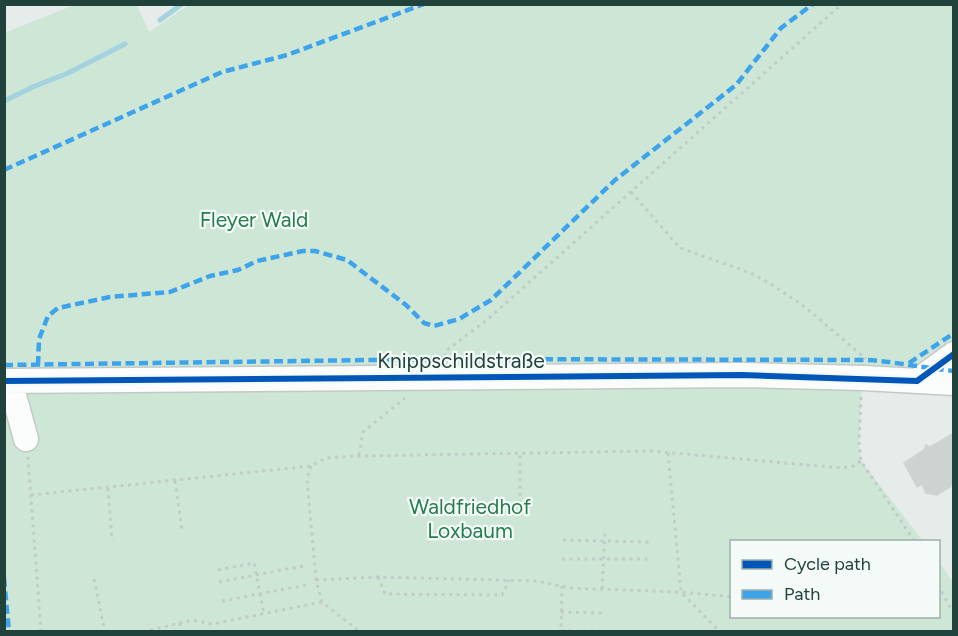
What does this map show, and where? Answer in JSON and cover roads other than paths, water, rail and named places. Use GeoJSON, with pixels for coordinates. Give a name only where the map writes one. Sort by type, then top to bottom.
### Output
{"type":"FeatureCollection","features":[{"type":"Feature","properties":{"kind":"street"},"geometry":{"type":"LineString","coordinates":[[917,381],[954,354]]}},
{"type":"Feature","properties":{"kind":"street","name":"Knippschildstraße"},"geometry":{"type":"LineString","coordinates":[[7,381],[742,375],[866,369],[917,381],[954,383]]}},
{"type":"Feature","properties":{"kind":"street"},"geometry":{"type":"LineString","coordinates":[[7,381],[27,440]]}},
{"type":"Feature","properties":{"kind":"waterway"},"geometry":{"type":"LineString","coordinates":[[160,20],[182,4]]}},
{"type":"Feature","properties":{"kind":"waterway"},"geometry":{"type":"LineString","coordinates":[[4,101],[66,74],[125,44]]}},
{"type":"Feature","properties":{"kind":"park label","name":"Fleyer Wald"},"geometry":{"type":"Point","coordinates":[254,219]}},
{"type":"Feature","properties":{"kind":"park label","name":"Waldfriedhof Loxbaum"},"geometry":{"type":"Point","coordinates":[470,518]}}]}
